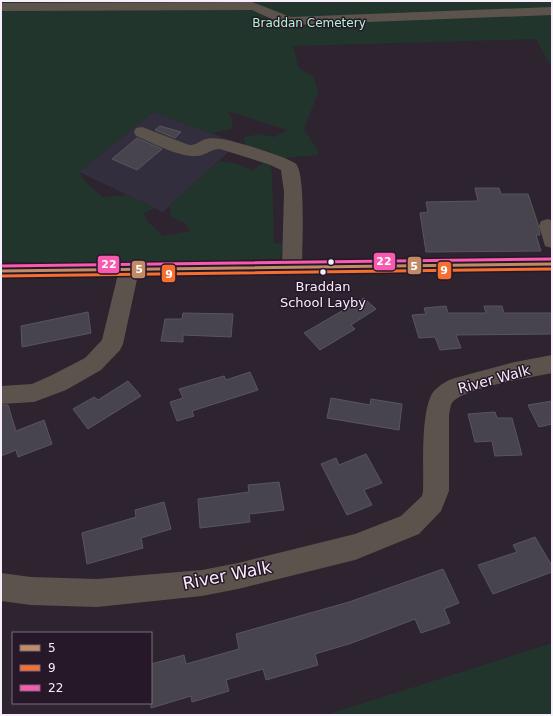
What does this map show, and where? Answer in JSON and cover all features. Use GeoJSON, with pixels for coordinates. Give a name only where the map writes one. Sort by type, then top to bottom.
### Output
{"type":"FeatureCollection","features":[{"type":"Feature","properties":{"kind":"highway"},"geometry":{"type":"LineString","coordinates":[[1,271],[552,264]]}},
{"type":"Feature","properties":{"kind":"street"},"geometry":{"type":"LineString","coordinates":[[10,5],[252,6],[259,4],[282,19],[291,21],[552,11]]}},
{"type":"Feature","properties":{"kind":"street"},"geometry":{"type":"LineString","coordinates":[[142,132],[186,150],[197,151],[210,144],[221,144],[274,160],[289,167],[293,192],[292,267]]}},
{"type":"Feature","properties":{"kind":"street"},"geometry":{"type":"LineString","coordinates":[[1,395],[34,393],[58,383],[93,364],[112,344],[129,270]]}},
{"type":"Feature","properties":{"kind":"street","name":"River Walk"},"geometry":{"type":"LineString","coordinates":[[1,587],[31,592],[97,593],[202,583],[238,576],[355,547],[410,525],[432,504],[441,499],[436,491],[437,415],[442,398],[455,387],[515,371],[552,364]]}},
{"type":"Feature","properties":{"kind":"shaded area"},"geometry":{"type":"Polygon","coordinates":[[[153,112],[238,143],[163,212],[79,172],[153,112]]]}},
{"type":"Feature","properties":{"kind":"green space","name":"Braddan Cemetery"},"geometry":{"type":"Polygon","coordinates":[[[2,1],[552,1],[552,68],[536,39],[293,46],[298,67],[314,77],[318,93],[304,129],[317,149],[318,155],[283,158],[271,152],[245,146],[244,137],[260,134],[274,137],[288,130],[227,111],[233,119],[231,129],[211,133],[153,112],[79,172],[89,186],[103,197],[128,195],[155,208],[144,213],[147,221],[163,236],[190,231],[185,223],[171,217],[169,206],[219,161],[238,164],[252,171],[264,162],[269,164],[272,172],[274,243],[283,244],[280,259],[45,264],[1,260],[1,12],[5,11],[9,5],[2,1]]]}},
{"type":"Feature","properties":{"kind":"green space"},"geometry":{"type":"Polygon","coordinates":[[[552,643],[552,715],[326,715],[552,643]]]}},
{"type":"Feature","properties":{"kind":"building"},"geometry":{"type":"Polygon","coordinates":[[[160,126],[181,132],[175,138],[155,130],[160,126]]]}},
{"type":"Feature","properties":{"kind":"building"},"geometry":{"type":"Polygon","coordinates":[[[137,138],[162,149],[137,170],[112,159],[137,138]]]}},
{"type":"Feature","properties":{"kind":"building"},"geometry":{"type":"Polygon","coordinates":[[[475,188],[499,188],[501,194],[528,194],[538,224],[540,235],[536,235],[541,251],[426,252],[420,213],[428,212],[426,202],[478,201],[475,188]]]}},
{"type":"Feature","properties":{"kind":"building"},"geometry":{"type":"Polygon","coordinates":[[[364,298],[376,309],[351,325],[355,329],[320,350],[304,333],[364,298]]]}},
{"type":"Feature","properties":{"kind":"building"},"geometry":{"type":"Polygon","coordinates":[[[446,306],[448,313],[486,313],[484,306],[502,306],[504,313],[552,313],[552,334],[456,335],[461,348],[440,350],[435,337],[419,338],[412,315],[426,314],[424,308],[446,306]]]}},
{"type":"Feature","properties":{"kind":"building"},"geometry":{"type":"Polygon","coordinates":[[[88,312],[91,333],[22,347],[21,326],[88,312]]]}},
{"type":"Feature","properties":{"kind":"building"},"geometry":{"type":"Polygon","coordinates":[[[183,313],[233,314],[231,337],[183,335],[183,342],[161,341],[165,319],[182,319],[183,313]]]}},
{"type":"Feature","properties":{"kind":"building"},"geometry":{"type":"Polygon","coordinates":[[[250,372],[258,390],[192,411],[194,416],[177,421],[170,402],[183,398],[179,389],[224,376],[226,380],[250,372]]]}},
{"type":"Feature","properties":{"kind":"building"},"geometry":{"type":"Polygon","coordinates":[[[128,381],[141,396],[88,429],[73,409],[94,397],[98,400],[128,381]]]}},
{"type":"Feature","properties":{"kind":"building"},"geometry":{"type":"Polygon","coordinates":[[[331,398],[370,405],[371,399],[402,404],[399,430],[327,418],[331,398]]]}},
{"type":"Feature","properties":{"kind":"building"},"geometry":{"type":"Polygon","coordinates":[[[552,401],[552,424],[539,427],[528,405],[552,401]]]}},
{"type":"Feature","properties":{"kind":"building"},"geometry":{"type":"Polygon","coordinates":[[[1,405],[8,405],[16,431],[44,420],[52,444],[18,457],[16,450],[1,456],[1,405]]]}},
{"type":"Feature","properties":{"kind":"building"},"geometry":{"type":"Polygon","coordinates":[[[495,412],[497,418],[512,418],[522,455],[495,456],[492,441],[475,442],[468,414],[495,412]]]}},
{"type":"Feature","properties":{"kind":"building"},"geometry":{"type":"Polygon","coordinates":[[[366,454],[382,483],[364,490],[372,505],[347,515],[321,464],[336,458],[339,465],[366,454]]]}},
{"type":"Feature","properties":{"kind":"building"},"geometry":{"type":"Polygon","coordinates":[[[279,482],[284,510],[249,514],[250,522],[200,528],[198,499],[249,492],[248,485],[279,482]]]}},
{"type":"Feature","properties":{"kind":"building"},"geometry":{"type":"Polygon","coordinates":[[[164,502],[171,529],[141,538],[143,548],[87,564],[82,533],[136,517],[135,510],[164,502]]]}},
{"type":"Feature","properties":{"kind":"building"},"geometry":{"type":"Polygon","coordinates":[[[535,537],[552,566],[552,572],[493,594],[478,565],[517,552],[513,545],[535,537]]]}},
{"type":"Feature","properties":{"kind":"building"},"geometry":{"type":"Polygon","coordinates":[[[443,569],[459,603],[444,609],[450,623],[421,633],[415,619],[352,643],[315,654],[318,665],[266,680],[263,669],[226,680],[229,691],[192,702],[191,696],[151,708],[152,664],[184,655],[186,664],[239,649],[236,634],[349,602],[443,569]]]}},
{"type":"Feature","properties":{"kind":"transit line","name":"22"},"geometry":{"type":"LineString","coordinates":[[1,266],[552,259]]}},
{"type":"Feature","properties":{"kind":"transit line","name":"5"},"geometry":{"type":"LineString","coordinates":[[1,271],[552,264]]}},
{"type":"Feature","properties":{"kind":"transit line","name":"9"},"geometry":{"type":"LineString","coordinates":[[1,276],[552,269]]}},
{"type":"Feature","properties":{"kind":"place","name":"Braddan School Layby"},"geometry":{"type":"Point","coordinates":[323,272]}}]}
